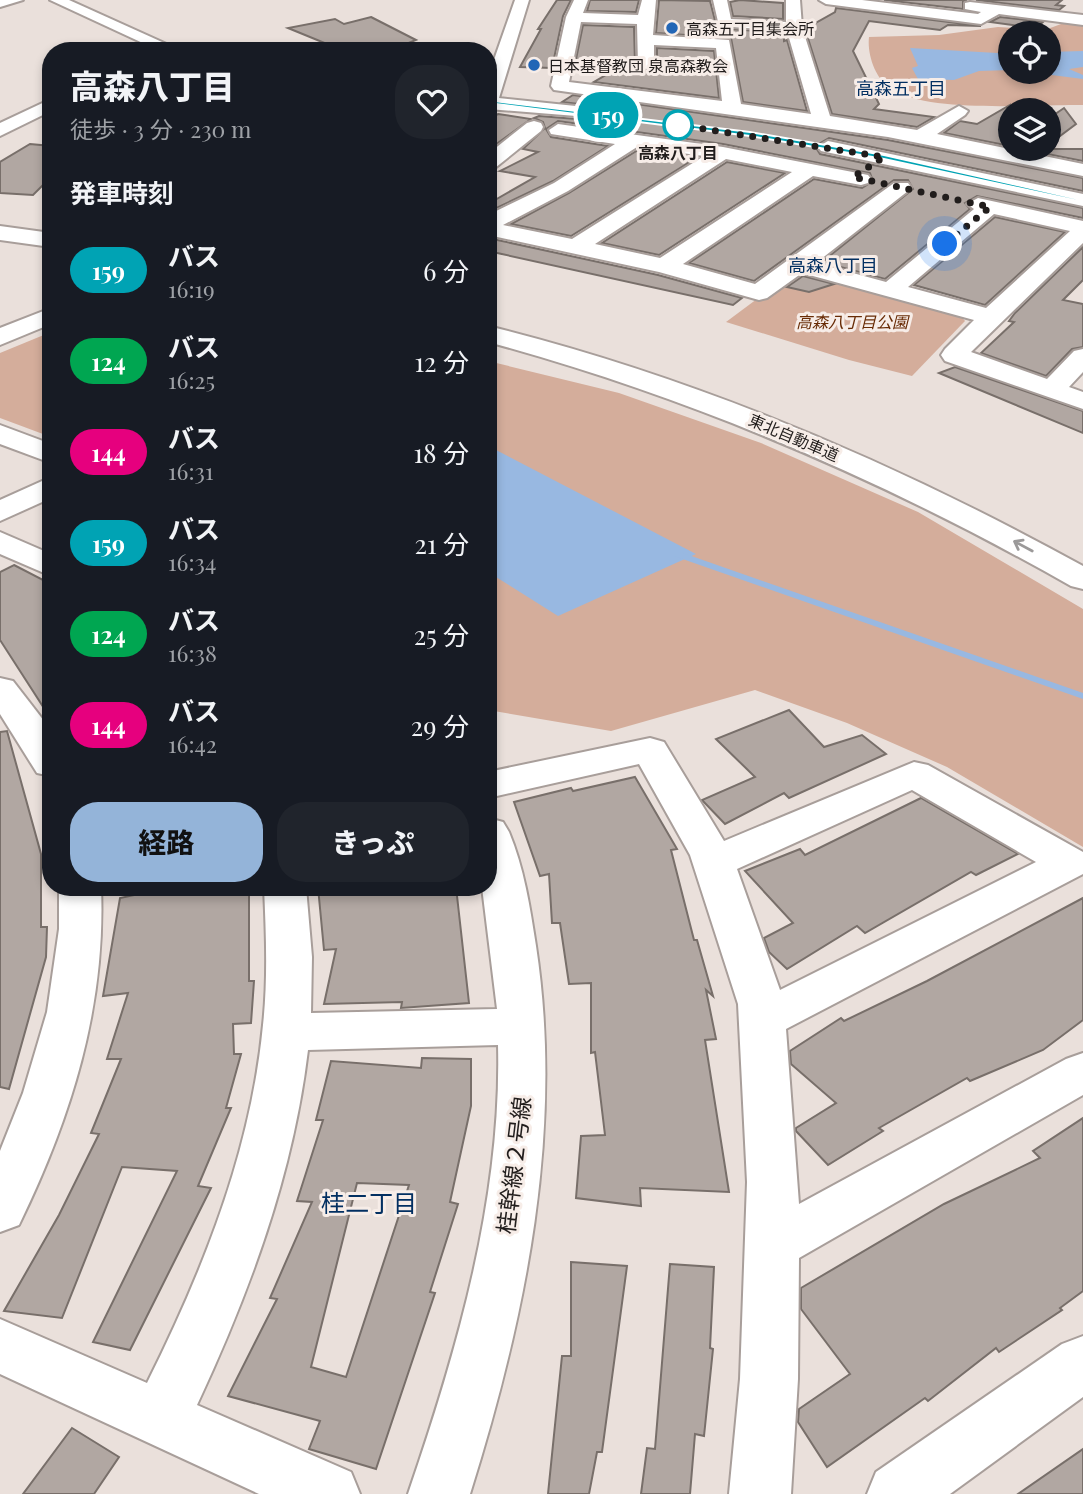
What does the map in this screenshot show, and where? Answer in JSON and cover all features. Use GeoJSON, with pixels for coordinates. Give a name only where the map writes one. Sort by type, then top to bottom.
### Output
{"type":"FeatureCollection","features":[{"type":"Feature","properties":{"kind":"main road"},"geometry":{"type":"LineString","coordinates":[[0,3],[16,0]]}},
{"type":"Feature","properties":{"kind":"main road"},"geometry":{"type":"LineString","coordinates":[[57,0],[153,42]]}},
{"type":"Feature","properties":{"kind":"main road"},"geometry":{"type":"LineString","coordinates":[[494,42],[510,0]]}},
{"type":"Feature","properties":{"kind":"main road"},"geometry":{"type":"LineString","coordinates":[[497,77],[522,0]]}},
{"type":"Feature","properties":{"kind":"main road"},"geometry":{"type":"LineString","coordinates":[[646,96],[645,20],[649,0]]}},
{"type":"Feature","properties":{"kind":"main road"},"geometry":{"type":"LineString","coordinates":[[720,0],[724,23],[794,27]]}},
{"type":"Feature","properties":{"kind":"main road"},"geometry":{"type":"LineString","coordinates":[[793,0],[794,27],[822,120]]}},
{"type":"Feature","properties":{"kind":"main road"},"geometry":{"type":"LineString","coordinates":[[826,0],[852,1],[981,19],[996,9]]}},
{"type":"Feature","properties":{"kind":"main road"},"geometry":{"type":"LineString","coordinates":[[919,0],[1083,20]]}},
{"type":"Feature","properties":{"kind":"main road"},"geometry":{"type":"LineString","coordinates":[[1035,0],[1080,5]]}},
{"type":"Feature","properties":{"kind":"main road"},"geometry":{"type":"LineString","coordinates":[[1061,17],[1080,5]]}},
{"type":"Feature","properties":{"kind":"main road"},"geometry":{"type":"LineString","coordinates":[[645,20],[577,8],[560,86],[822,120],[921,136],[1083,170]]}},
{"type":"Feature","properties":{"kind":"main road"},"geometry":{"type":"LineString","coordinates":[[647,40],[723,43],[732,107]]}},
{"type":"Feature","properties":{"kind":"main road"},"geometry":{"type":"LineString","coordinates":[[497,103],[609,116],[576,132]]}},
{"type":"Feature","properties":{"kind":"main road"},"geometry":{"type":"LineString","coordinates":[[0,130],[42,109]]}},
{"type":"Feature","properties":{"kind":"main road"},"geometry":{"type":"LineString","coordinates":[[921,136],[959,111]]}},
{"type":"Feature","properties":{"kind":"main road"},"geometry":{"type":"LineString","coordinates":[[760,127],[780,114]]}},
{"type":"Feature","properties":{"kind":"main road"},"geometry":{"type":"LineString","coordinates":[[510,123],[723,153],[812,168],[926,193]]}},
{"type":"Feature","properties":{"kind":"main road"},"geometry":{"type":"LineString","coordinates":[[497,158],[534,127]]}},
{"type":"Feature","properties":{"kind":"main road"},"geometry":{"type":"LineString","coordinates":[[497,221],[561,187],[634,140]]}},
{"type":"Feature","properties":{"kind":"main road"},"geometry":{"type":"LineString","coordinates":[[804,143],[884,157],[1083,200]]}},
{"type":"Feature","properties":{"kind":"main road"},"geometry":{"type":"LineString","coordinates":[[1050,162],[1072,148]]}},
{"type":"Feature","properties":{"kind":"main road"},"geometry":{"type":"LineString","coordinates":[[575,247],[723,153]]}},
{"type":"Feature","properties":{"kind":"main road"},"geometry":{"type":"LineString","coordinates":[[853,177],[884,157]]}},
{"type":"Feature","properties":{"kind":"main road"},"geometry":{"type":"LineString","coordinates":[[664,266],[812,168]]}},
{"type":"Feature","properties":{"kind":"main road"},"geometry":{"type":"LineString","coordinates":[[497,228],[664,266],[759,293],[901,187]]}},
{"type":"Feature","properties":{"kind":"main road"},"geometry":{"type":"LineString","coordinates":[[952,198],[1083,230]]}},
{"type":"Feature","properties":{"kind":"main road"},"geometry":{"type":"LineString","coordinates":[[892,289],[990,207]]}},
{"type":"Feature","properties":{"kind":"main road"},"geometry":{"type":"LineString","coordinates":[[1083,230],[954,355],[1083,401]]}},
{"type":"Feature","properties":{"kind":"main road"},"geometry":{"type":"LineString","coordinates":[[0,233],[42,239]]}},
{"type":"Feature","properties":{"kind":"main road"},"geometry":{"type":"LineString","coordinates":[[0,246],[42,252]]}},
{"type":"Feature","properties":{"kind":"main road"},"geometry":{"type":"LineString","coordinates":[[798,265],[991,317]]}},
{"type":"Feature","properties":{"kind":"main road"},"geometry":{"type":"LineString","coordinates":[[0,337],[42,319]]}},
{"type":"Feature","properties":{"kind":"main road","name":"東北自動車道"},"geometry":{"type":"LineString","coordinates":[[497,319],[623,354],[836,429],[964,488],[1071,542]]}},
{"type":"Feature","properties":{"kind":"main road","name":"東北自動車道"},"geometry":{"type":"LineString","coordinates":[[497,337],[672,389],[801,440],[909,488],[1083,579]]}},
{"type":"Feature","properties":{"kind":"main road"},"geometry":{"type":"LineString","coordinates":[[1052,389],[1083,356]]}},
{"type":"Feature","properties":{"kind":"main road"},"geometry":{"type":"LineString","coordinates":[[0,434],[42,450]]}},
{"type":"Feature","properties":{"kind":"main road"},"geometry":{"type":"LineString","coordinates":[[0,512],[42,491]]}},
{"type":"Feature","properties":{"kind":"main road"},"geometry":{"type":"LineString","coordinates":[[0,542],[42,562]]}},
{"type":"Feature","properties":{"kind":"main road"},"geometry":{"type":"LineString","coordinates":[[0,689],[42,746]]}},
{"type":"Feature","properties":{"kind":"main road"},"geometry":{"type":"LineString","coordinates":[[497,783],[650,750],[714,862],[761,1004],[773,1182],[769,1378],[760,1494]]}},
{"type":"Feature","properties":{"kind":"main road"},"geometry":{"type":"LineString","coordinates":[[714,862],[914,774],[1070,863],[762,1020]]}},
{"type":"Feature","properties":{"kind":"main road","name":"桂幹線２号線"},"geometry":{"type":"LineString","coordinates":[[439,1494],[480,1358],[501,1266],[522,1086],[520,969],[497,864]]}},
{"type":"Feature","properties":{"kind":"main road"},"geometry":{"type":"LineString","coordinates":[[0,1209],[45,1105],[64,1037],[77,968],[82,918],[81,896]]}},
{"type":"Feature","properties":{"kind":"main road"},"geometry":{"type":"LineString","coordinates":[[161,1416],[200,1339],[232,1262],[272,1117],[289,1032],[289,935],[286,896]]}},
{"type":"Feature","properties":{"kind":"main road"},"geometry":{"type":"LineString","coordinates":[[289,1032],[523,1026]]}},
{"type":"Feature","properties":{"kind":"main road"},"geometry":{"type":"LineString","coordinates":[[772,1246],[1083,1072]]}},
{"type":"Feature","properties":{"kind":"main road"},"geometry":{"type":"LineString","coordinates":[[0,1346],[161,1416],[329,1494]]}},
{"type":"Feature","properties":{"kind":"main road"},"geometry":{"type":"LineString","coordinates":[[898,1494],[1083,1363]]}},
{"type":"Feature","properties":{"kind":"green space"},"geometry":{"type":"Polygon","coordinates":[[[1069,21],[1083,22],[1083,105],[1061,105],[1061,98],[998,98],[998,106],[956,105],[908,97],[885,85],[873,66],[869,37],[939,35],[998,27],[998,84],[1061,84],[1061,24],[1069,21]]]}},
{"type":"Feature","properties":{"kind":"green space","name":"高森八丁目公園"},"geometry":{"type":"Polygon","coordinates":[[[797,269],[957,311],[965,321],[912,376],[849,360],[726,322],[797,269]]]}},
{"type":"Feature","properties":{"kind":"green space"},"geometry":{"type":"Polygon","coordinates":[[[42,336],[42,434],[0,418],[0,353],[42,336]]]}},
{"type":"Feature","properties":{"kind":"green space"},"geometry":{"type":"Polygon","coordinates":[[[497,363],[619,393],[761,443],[918,512],[1083,609],[1083,847],[947,767],[847,723],[755,690],[611,731],[497,712],[497,363]]]}},
{"type":"Feature","properties":{"kind":"water"},"geometry":{"type":"Polygon","coordinates":[[[910,48],[998,53],[998,70],[979,71],[954,80],[918,79],[912,68],[918,66],[910,48]]]}},
{"type":"Feature","properties":{"kind":"water"},"geometry":{"type":"Polygon","coordinates":[[[1083,51],[1083,67],[1069,69],[1083,75],[1083,79],[1061,76],[1061,52],[1083,51]]]}},
{"type":"Feature","properties":{"kind":"water"},"geometry":{"type":"Polygon","coordinates":[[[497,451],[696,554],[558,616],[497,578],[497,451]]]}},
{"type":"Feature","properties":{"kind":"building"},"geometry":{"type":"Polygon","coordinates":[[[557,0],[571,0],[563,16],[552,68],[520,67],[541,29],[538,29],[557,0]]]}},
{"type":"Feature","properties":{"kind":"building"},"geometry":{"type":"Polygon","coordinates":[[[590,0],[639,0],[636,12],[587,11],[590,0]]]}},
{"type":"Feature","properties":{"kind":"building"},"geometry":{"type":"Polygon","coordinates":[[[659,0],[710,1],[717,28],[784,33],[784,41],[787,40],[807,111],[743,102],[731,38],[656,33],[659,0]]]}},
{"type":"Feature","properties":{"kind":"building"},"geometry":{"type":"Polygon","coordinates":[[[740,0],[783,3],[783,19],[733,16],[730,2],[740,0]]]}},
{"type":"Feature","properties":{"kind":"building"},"geometry":{"type":"Polygon","coordinates":[[[884,0],[967,0],[963,1],[963,9],[884,0]]]}},
{"type":"Feature","properties":{"kind":"building"},"geometry":{"type":"Polygon","coordinates":[[[976,0],[1062,0],[1056,5],[1064,6],[1059,10],[976,0]]]}},
{"type":"Feature","properties":{"kind":"building"},"geometry":{"type":"Polygon","coordinates":[[[836,8],[981,26],[948,25],[940,30],[869,21],[853,51],[879,104],[874,109],[934,117],[917,127],[832,114],[805,29],[835,12],[836,8]]]}},
{"type":"Feature","properties":{"kind":"building"},"geometry":{"type":"Polygon","coordinates":[[[371,17],[416,40],[322,42],[288,28],[335,19],[344,24],[371,17]]]}},
{"type":"Feature","properties":{"kind":"building"},"geometry":{"type":"Polygon","coordinates":[[[1000,17],[1034,21],[998,23],[990,22],[1000,17]]]}},
{"type":"Feature","properties":{"kind":"building"},"geometry":{"type":"Polygon","coordinates":[[[583,25],[634,27],[635,64],[645,71],[657,64],[657,48],[714,51],[719,98],[594,82],[616,69],[574,69],[583,25]]]}},
{"type":"Feature","properties":{"kind":"building"},"geometry":{"type":"Polygon","coordinates":[[[573,95],[888,140],[1083,178],[1083,191],[829,138],[815,146],[820,154],[1083,208],[1083,218],[977,196],[965,203],[970,209],[885,279],[822,262],[913,189],[908,180],[894,180],[754,281],[689,263],[814,179],[862,188],[873,181],[870,173],[723,144],[558,121],[546,129],[551,137],[608,146],[553,181],[497,208],[497,199],[535,177],[500,171],[538,152],[523,149],[545,128],[543,122],[534,118],[539,116],[601,121],[606,116],[603,108],[562,102],[573,95]]]}},
{"type":"Feature","properties":{"kind":"building"},"geometry":{"type":"Polygon","coordinates":[[[1064,108],[1076,124],[1061,135],[1061,110],[1064,108]]]}},
{"type":"Feature","properties":{"kind":"building"},"geometry":{"type":"Polygon","coordinates":[[[998,112],[998,144],[944,133],[960,121],[977,124],[998,112]]]}},
{"type":"Feature","properties":{"kind":"building"},"geometry":{"type":"Polygon","coordinates":[[[498,114],[531,119],[497,144],[498,114]]]}},
{"type":"Feature","properties":{"kind":"building"},"geometry":{"type":"Polygon","coordinates":[[[30,144],[42,145],[42,186],[33,195],[0,193],[0,162],[30,144]]]}},
{"type":"Feature","properties":{"kind":"building"},"geometry":{"type":"Polygon","coordinates":[[[1061,149],[1083,149],[1083,161],[1061,157],[1061,149]]]}},
{"type":"Feature","properties":{"kind":"building"},"geometry":{"type":"Polygon","coordinates":[[[638,150],[696,158],[571,236],[511,224],[569,193],[638,150]]]}},
{"type":"Feature","properties":{"kind":"building"},"geometry":{"type":"Polygon","coordinates":[[[727,162],[785,173],[659,255],[602,243],[727,162]]]}},
{"type":"Feature","properties":{"kind":"building"},"geometry":{"type":"Polygon","coordinates":[[[995,217],[1065,232],[985,305],[914,285],[995,217]]]}},
{"type":"Feature","properties":{"kind":"building"},"geometry":{"type":"Polygon","coordinates":[[[497,240],[658,275],[742,298],[733,305],[497,253],[497,240]]]}},
{"type":"Feature","properties":{"kind":"building"},"geometry":{"type":"Polygon","coordinates":[[[1083,247],[1083,280],[1063,300],[1083,304],[1083,347],[1072,349],[1046,376],[981,353],[1014,322],[1009,321],[1015,313],[1083,247]]]}},
{"type":"Feature","properties":{"kind":"building"},"geometry":{"type":"Polygon","coordinates":[[[803,276],[834,284],[809,292],[787,287],[803,276]]]}},
{"type":"Feature","properties":{"kind":"building"},"geometry":{"type":"Polygon","coordinates":[[[955,367],[1083,411],[1083,433],[939,373],[955,367]]]}},
{"type":"Feature","properties":{"kind":"building"},"geometry":{"type":"Polygon","coordinates":[[[14,565],[42,579],[42,705],[0,640],[0,572],[14,565]]]}},
{"type":"Feature","properties":{"kind":"building"},"geometry":{"type":"Polygon","coordinates":[[[789,710],[824,747],[862,735],[886,754],[789,798],[784,793],[725,824],[702,800],[755,777],[716,739],[789,710]]]}},
{"type":"Feature","properties":{"kind":"building"},"geometry":{"type":"Polygon","coordinates":[[[7,731],[41,854],[41,927],[47,927],[46,957],[9,1089],[0,1087],[0,732],[7,731]]]}},
{"type":"Feature","properties":{"kind":"building"},"geometry":{"type":"Polygon","coordinates":[[[635,777],[677,849],[671,850],[694,940],[697,940],[713,996],[706,990],[716,1039],[705,1040],[729,1192],[640,1188],[641,1206],[576,1198],[581,1136],[605,1135],[595,1052],[591,1053],[591,983],[569,984],[560,923],[552,923],[549,874],[540,876],[514,802],[571,788],[573,791],[635,777]]]}},
{"type":"Feature","properties":{"kind":"building"},"geometry":{"type":"Polygon","coordinates":[[[921,798],[1018,854],[976,875],[971,872],[865,933],[857,926],[787,969],[769,952],[764,938],[793,923],[745,871],[800,849],[805,855],[921,798]]]}},
{"type":"Feature","properties":{"kind":"building"},"geometry":{"type":"Polygon","coordinates":[[[249,896],[249,981],[254,981],[251,1023],[233,1024],[234,1054],[241,1054],[226,1108],[231,1108],[198,1186],[211,1188],[130,1350],[93,1342],[177,1171],[122,1167],[62,1318],[4,1311],[59,1215],[99,1134],[91,1133],[121,1059],[107,1059],[128,993],[103,996],[120,898],[249,896]]]}},
{"type":"Feature","properties":{"kind":"building"},"geometry":{"type":"Polygon","coordinates":[[[319,896],[457,896],[469,1003],[401,1008],[402,1002],[324,1004],[336,949],[324,950],[319,896]]]}},
{"type":"Feature","properties":{"kind":"building"},"geometry":{"type":"Polygon","coordinates":[[[1083,898],[1083,1020],[1043,1050],[970,1081],[967,1078],[879,1128],[883,1131],[828,1165],[796,1131],[796,1128],[836,1103],[791,1064],[790,1051],[841,1018],[844,1021],[927,981],[1083,898]]]}},
{"type":"Feature","properties":{"kind":"building"},"geometry":{"type":"Polygon","coordinates":[[[422,1058],[471,1059],[471,1106],[450,1202],[458,1204],[430,1292],[435,1293],[376,1469],[309,1449],[320,1421],[228,1396],[277,1299],[270,1298],[312,1202],[297,1201],[323,1120],[316,1120],[331,1061],[421,1068],[422,1058]],[[357,1183],[311,1367],[346,1377],[409,1185],[357,1183]]]}},
{"type":"Feature","properties":{"kind":"building"},"geometry":{"type":"Polygon","coordinates":[[[1083,1118],[1083,1291],[1060,1308],[1062,1310],[999,1352],[996,1348],[928,1401],[925,1398],[827,1467],[798,1422],[799,1409],[850,1374],[801,1309],[801,1288],[944,1204],[1040,1158],[1033,1151],[1083,1118]]]}},
{"type":"Feature","properties":{"kind":"building"},"geometry":{"type":"Polygon","coordinates":[[[571,1262],[627,1266],[602,1452],[597,1452],[589,1494],[548,1494],[562,1356],[571,1356],[571,1262]]]}},
{"type":"Feature","properties":{"kind":"building"},"geometry":{"type":"Polygon","coordinates":[[[670,1264],[714,1267],[710,1348],[713,1349],[704,1436],[695,1434],[690,1494],[641,1494],[647,1448],[655,1449],[670,1264]]]}},
{"type":"Feature","properties":{"kind":"building"},"geometry":{"type":"Polygon","coordinates":[[[72,1428],[119,1457],[94,1494],[23,1494],[72,1428]]]}},
{"type":"Feature","properties":{"kind":"building"},"geometry":{"type":"Polygon","coordinates":[[[1083,1449],[1083,1494],[1018,1494],[1083,1449]]]}},
{"type":"Feature","properties":{"kind":"waterway"},"geometry":{"type":"LineString","coordinates":[[677,554],[1083,696]]}},
{"type":"Feature","properties":{"kind":"bus line","name":"159"},"geometry":{"type":"LineString","coordinates":[[497,102],[750,134],[884,157],[1083,200]]}},
{"type":"Feature","properties":{"kind":"place","name":"高森五丁目集会所"},"geometry":{"type":"Point","coordinates":[672,28]}},
{"type":"Feature","properties":{"kind":"place","name":"日本基督教団 泉高森教会"},"geometry":{"type":"Point","coordinates":[534,65]}},
{"type":"Feature","properties":{"kind":"place","name":"高森八丁目"},"geometry":{"type":"Point","coordinates":[678,125]}},
{"type":"Feature","properties":{"kind":"district","name":"高森五丁目"},"geometry":{"type":"Point","coordinates":[901,88]}},
{"type":"Feature","properties":{"kind":"district","name":"高森八丁目"},"geometry":{"type":"Point","coordinates":[833,265]}},
{"type":"Feature","properties":{"kind":"district","name":"桂二丁目"},"geometry":{"type":"Point","coordinates":[369,1202]}},
{"type":"Feature","properties":{"kind":"route"},"geometry":{"type":"LineString","coordinates":[[678,125],[676,124],[884,157],[853,177],[990,207],[945,244]]}}]}
